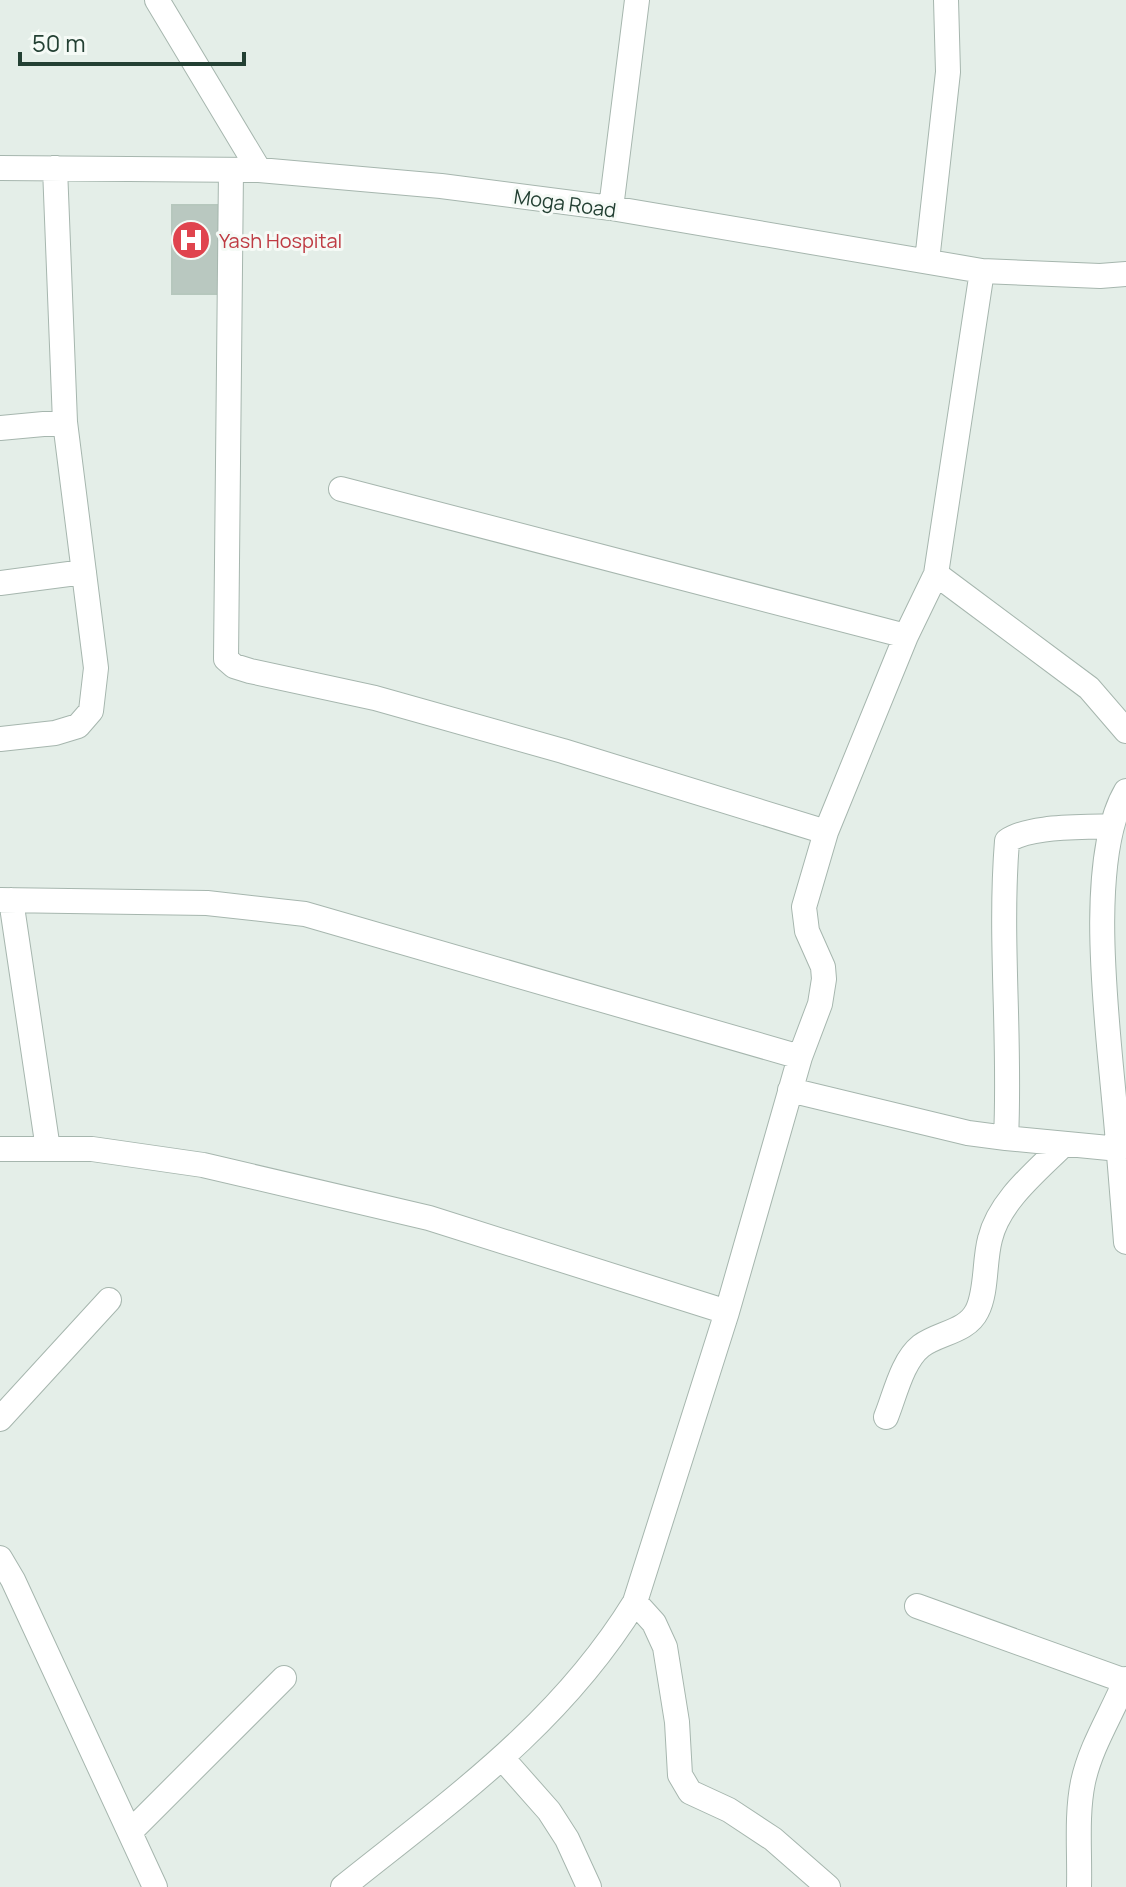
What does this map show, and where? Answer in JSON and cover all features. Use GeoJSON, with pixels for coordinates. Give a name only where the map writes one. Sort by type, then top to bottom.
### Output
{"type":"FeatureCollection","features":[{"type":"Feature","properties":{"kind":"street"},"geometry":{"type":"LineString","coordinates":[[157,0],[259,170]]}},
{"type":"Feature","properties":{"kind":"street"},"geometry":{"type":"LineString","coordinates":[[611,208],[637,0]]}},
{"type":"Feature","properties":{"kind":"street"},"geometry":{"type":"LineString","coordinates":[[927,261],[948,72],[946,0]]}},
{"type":"Feature","properties":{"kind":"street","name":"Moga Road"},"geometry":{"type":"LineString","coordinates":[[0,168],[259,170],[441,186],[611,208],[982,271],[1100,276],[1126,274]]}},
{"type":"Feature","properties":{"kind":"street"},"geometry":{"type":"LineString","coordinates":[[0,739],[55,733],[78,726],[91,711],[96,668],[65,422],[55,168]]}},
{"type":"Feature","properties":{"kind":"street"},"geometry":{"type":"LineString","coordinates":[[231,170],[226,659],[234,666],[250,671],[375,698],[563,751],[826,832]]}},
{"type":"Feature","properties":{"kind":"street"},"geometry":{"type":"LineString","coordinates":[[343,1887],[503,1759],[561,1702],[617,1632],[635,1602],[727,1312],[800,1057],[820,1004],[823,967],[804,920],[809,888],[826,832],[906,636],[936,574],[982,271]]}},
{"type":"Feature","properties":{"kind":"street"},"geometry":{"type":"LineString","coordinates":[[0,428],[65,422]]}},
{"type":"Feature","properties":{"kind":"street"},"geometry":{"type":"LineString","coordinates":[[341,489],[906,636]]}},
{"type":"Feature","properties":{"kind":"street"},"geometry":{"type":"LineString","coordinates":[[0,583],[84,572]]}},
{"type":"Feature","properties":{"kind":"street"},"geometry":{"type":"LineString","coordinates":[[936,574],[1089,688],[1126,731]]}},
{"type":"Feature","properties":{"kind":"street"},"geometry":{"type":"LineString","coordinates":[[1126,791],[1110,826],[1103,892],[1105,1001],[1126,1242]]}},
{"type":"Feature","properties":{"kind":"street"},"geometry":{"type":"LineString","coordinates":[[1006,1138],[1008,1033],[1003,891],[1007,841],[1031,832],[1110,826]]}},
{"type":"Feature","properties":{"kind":"street"},"geometry":{"type":"LineString","coordinates":[[48,1149],[6,900],[207,903],[305,914],[800,1057]]}},
{"type":"Feature","properties":{"kind":"street"},"geometry":{"type":"LineString","coordinates":[[790,1090],[968,1133],[1119,1149]]}},
{"type":"Feature","properties":{"kind":"street"},"geometry":{"type":"LineString","coordinates":[[886,1417],[906,1367],[919,1348],[970,1321],[977,1312],[994,1226],[1015,1195],[1064,1144]]}},
{"type":"Feature","properties":{"kind":"street"},"geometry":{"type":"LineString","coordinates":[[0,1149],[92,1149],[203,1165],[429,1218],[727,1312]]}},
{"type":"Feature","properties":{"kind":"street"},"geometry":{"type":"LineString","coordinates":[[0,1419],[109,1300]]}},
{"type":"Feature","properties":{"kind":"street"},"geometry":{"type":"LineString","coordinates":[[0,1558],[155,1887]]}},
{"type":"Feature","properties":{"kind":"street"},"geometry":{"type":"LineString","coordinates":[[635,1602],[654,1623],[665,1647],[677,1722],[680,1775],[690,1792],[729,1810],[773,1839],[828,1887]]}},
{"type":"Feature","properties":{"kind":"street"},"geometry":{"type":"LineString","coordinates":[[917,1606],[1126,1680],[1096,1741],[1083,1782],[1079,1887]]}},
{"type":"Feature","properties":{"kind":"street"},"geometry":{"type":"LineString","coordinates":[[130,1832],[284,1678]]}},
{"type":"Feature","properties":{"kind":"street"},"geometry":{"type":"LineString","coordinates":[[503,1759],[549,1811],[567,1839],[589,1887]]}},
{"type":"Feature","properties":{"kind":"building"},"geometry":{"type":"Polygon","coordinates":[[[172,205],[218,205],[218,294],[172,294],[172,205]]]}},
{"type":"Feature","properties":{"kind":"place","name":"Yash Hospital"},"geometry":{"type":"Point","coordinates":[191,240]}}]}
